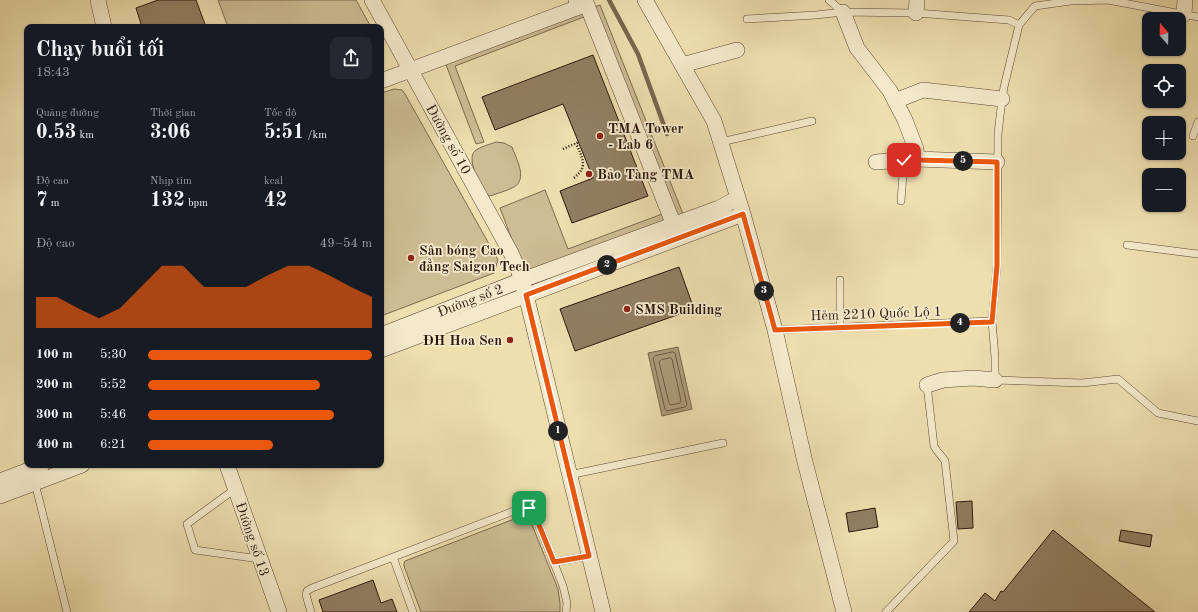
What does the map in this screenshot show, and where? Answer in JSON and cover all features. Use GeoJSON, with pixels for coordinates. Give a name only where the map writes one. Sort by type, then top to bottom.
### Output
{"type":"FeatureCollection","features":[{"type":"Feature","properties":{"kind":"street"},"geometry":{"type":"LineString","coordinates":[[98,0],[103,24]]}},
{"type":"Feature","properties":{"kind":"street","name":"Đường số 10"},"geometry":{"type":"LineString","coordinates":[[372,0],[515,260],[524,288],[603,612]]}},
{"type":"Feature","properties":{"kind":"street"},"geometry":{"type":"LineString","coordinates":[[384,80],[579,6],[576,0]]}},
{"type":"Feature","properties":{"kind":"street"},"geometry":{"type":"LineString","coordinates":[[585,0],[676,231]]}},
{"type":"Feature","properties":{"kind":"street"},"geometry":{"type":"LineString","coordinates":[[645,0],[714,121],[721,142],[743,214],[775,330],[805,462],[844,612]]}},
{"type":"Feature","properties":{"kind":"street"},"geometry":{"type":"LineString","coordinates":[[843,12],[857,48],[890,90],[905,120],[916,150],[911,160]]}},
{"type":"Feature","properties":{"kind":"street"},"geometry":{"type":"LineString","coordinates":[[682,65],[737,50]]}},
{"type":"Feature","properties":{"kind":"street"},"geometry":{"type":"LineString","coordinates":[[895,101],[922,90],[1002,99]]}},
{"type":"Feature","properties":{"kind":"street"},"geometry":{"type":"LineString","coordinates":[[876,162],[911,160],[997,162]]}},
{"type":"Feature","properties":{"kind":"street","name":"Đường số 2"},"geometry":{"type":"LineString","coordinates":[[676,231],[738,198]]}},
{"type":"Feature","properties":{"kind":"street","name":"Đường số 2"},"geometry":{"type":"LineString","coordinates":[[384,334],[524,288],[676,231],[743,214]]}},
{"type":"Feature","properties":{"kind":"street","name":"Đường số 2"},"geometry":{"type":"LineString","coordinates":[[384,348],[524,288]]}},
{"type":"Feature","properties":{"kind":"street"},"geometry":{"type":"LineString","coordinates":[[927,385],[943,380],[973,378],[995,380]]}},
{"type":"Feature","properties":{"kind":"street"},"geometry":{"type":"LineString","coordinates":[[0,481],[34,468]]}},
{"type":"Feature","properties":{"kind":"street"},"geometry":{"type":"LineString","coordinates":[[0,496],[74,468]]}},
{"type":"Feature","properties":{"kind":"street","name":"Đường số 13"},"geometry":{"type":"LineString","coordinates":[[228,468],[279,612]]}},
{"type":"Feature","properties":{"kind":"lane"},"geometry":{"type":"LineString","coordinates":[[830,0],[843,12]]}},
{"type":"Feature","properties":{"kind":"lane"},"geometry":{"type":"LineString","coordinates":[[1189,10],[1108,0],[1071,1],[1035,6],[1019,25],[1004,87],[998,134],[997,265],[992,322],[995,380],[1082,383],[1118,379],[1158,413],[1198,421]]}},
{"type":"Feature","properties":{"kind":"lane"},"geometry":{"type":"LineString","coordinates":[[747,19],[816,15],[916,6],[1009,20],[1019,25]]}},
{"type":"Feature","properties":{"kind":"lane"},"geometry":{"type":"LineString","coordinates":[[721,142],[812,121]]}},
{"type":"Feature","properties":{"kind":"lane"},"geometry":{"type":"LineString","coordinates":[[1193,136],[1198,122]]}},
{"type":"Feature","properties":{"kind":"lane"},"geometry":{"type":"LineString","coordinates":[[901,201],[911,160]]}},
{"type":"Feature","properties":{"kind":"lane"},"geometry":{"type":"LineString","coordinates":[[1127,245],[1198,254]]}},
{"type":"Feature","properties":{"kind":"lane"},"geometry":{"type":"LineString","coordinates":[[840,280],[840,328]]}},
{"type":"Feature","properties":{"kind":"lane","name":"Hẻm 2210 Quốc Lộ 1"},"geometry":{"type":"LineString","coordinates":[[775,330],[992,322]]}},
{"type":"Feature","properties":{"kind":"lane"},"geometry":{"type":"LineString","coordinates":[[886,612],[954,541],[945,462],[934,446],[927,385]]}},
{"type":"Feature","properties":{"kind":"lane"},"geometry":{"type":"LineString","coordinates":[[569,475],[723,443]]}},
{"type":"Feature","properties":{"kind":"lane"},"geometry":{"type":"LineString","coordinates":[[34,483],[67,612]]}},
{"type":"Feature","properties":{"kind":"lane"},"geometry":{"type":"LineString","coordinates":[[235,489],[187,524],[195,550],[260,559]]}},
{"type":"Feature","properties":{"kind":"lane"},"geometry":{"type":"LineString","coordinates":[[311,612],[306,597],[306,593],[310,589],[519,509],[526,508],[531,510],[535,515],[554,562],[563,586],[566,612]]}},
{"type":"Feature","properties":{"kind":"lane"},"geometry":{"type":"LineString","coordinates":[[554,562],[589,556]]}},
{"type":"Feature","properties":{"kind":"lane"},"geometry":{"type":"LineString","coordinates":[[393,557],[413,612]]}},
{"type":"Feature","properties":{"kind":"path"},"geometry":{"type":"LineString","coordinates":[[563,149],[577,143],[583,167],[580,173],[574,178]]}},
{"type":"Feature","properties":{"kind":"shaded area"},"geometry":{"type":"Polygon","coordinates":[[[218,0],[356,0],[369,24],[227,24],[218,0]]]}},
{"type":"Feature","properties":{"kind":"shaded area"},"geometry":{"type":"Polygon","coordinates":[[[600,5],[683,214],[525,274],[500,208],[545,190],[568,249],[673,210],[597,12],[455,66],[484,142],[476,144],[445,62],[600,5]]]}},
{"type":"Feature","properties":{"kind":"shaded area"},"geometry":{"type":"Polygon","coordinates":[[[394,89],[402,90],[405,94],[498,260],[494,273],[384,315],[384,92],[394,89]]]}},
{"type":"Feature","properties":{"kind":"shaded area"},"geometry":{"type":"Polygon","coordinates":[[[496,142],[504,143],[512,147],[521,174],[518,183],[514,187],[490,196],[483,193],[474,171],[472,159],[475,151],[496,142]]]}},
{"type":"Feature","properties":{"kind":"shaded area"},"geometry":{"type":"Polygon","coordinates":[[[525,516],[530,520],[558,589],[560,612],[421,612],[404,566],[405,561],[525,516]]]}},
{"type":"Feature","properties":{"kind":"water"},"geometry":{"type":"Polygon","coordinates":[[[678,347],[692,409],[662,416],[648,353],[678,347]]]}},
{"type":"Feature","properties":{"kind":"building"},"geometry":{"type":"Polygon","coordinates":[[[158,0],[196,0],[205,24],[141,24],[136,8],[158,0]]]}},
{"type":"Feature","properties":{"kind":"building","name":"TMA Tower - Lab 6"},"geometry":{"type":"Polygon","coordinates":[[[593,55],[648,196],[572,223],[560,191],[593,178],[563,104],[495,130],[482,97],[593,55]]]}},
{"type":"Feature","properties":{"kind":"building","name":"SMS Building"},"geometry":{"type":"Polygon","coordinates":[[[679,267],[694,309],[575,351],[560,309],[679,267]]]}},
{"type":"Feature","properties":{"kind":"building"},"geometry":{"type":"Polygon","coordinates":[[[972,501],[973,528],[958,529],[956,502],[972,501]]]}},
{"type":"Feature","properties":{"kind":"building"},"geometry":{"type":"Polygon","coordinates":[[[875,508],[878,527],[849,532],[846,513],[875,508]]]}},
{"type":"Feature","properties":{"kind":"building"},"geometry":{"type":"Polygon","coordinates":[[[1053,530],[1155,612],[969,612],[985,593],[995,601],[1001,591],[1003,592],[1053,530]]]}},
{"type":"Feature","properties":{"kind":"building"},"geometry":{"type":"Polygon","coordinates":[[[1121,530],[1152,535],[1150,547],[1119,541],[1121,530]]]}},
{"type":"Feature","properties":{"kind":"building"},"geometry":{"type":"Polygon","coordinates":[[[373,580],[381,603],[392,599],[397,612],[323,612],[319,600],[373,580]]]}},
{"type":"Feature","properties":{"kind":"waterway"},"geometry":{"type":"LineString","coordinates":[[609,0],[638,54],[667,134]]}},
{"type":"Feature","properties":{"kind":"place","name":"TMA Tower - Lab 6"},"geometry":{"type":"Point","coordinates":[600,136]}},
{"type":"Feature","properties":{"kind":"place","name":"Bảo Tàng TMA"},"geometry":{"type":"Point","coordinates":[589,174]}},
{"type":"Feature","properties":{"kind":"place","name":"Sân bóng Cao đẳng Saigon Tech"},"geometry":{"type":"Point","coordinates":[411,258]}},
{"type":"Feature","properties":{"kind":"place","name":"SMS Building"},"geometry":{"type":"Point","coordinates":[627,309]}},
{"type":"Feature","properties":{"kind":"place","name":"ĐH Hoa Sen"},"geometry":{"type":"Point","coordinates":[510,340]}},
{"type":"Feature","properties":{"kind":"route"},"geometry":{"type":"LineString","coordinates":[[529,508],[534,512],[554,562],[589,556],[526,295],[743,214],[775,330],[992,322],[997,265],[997,162],[904,160]]}}]}
